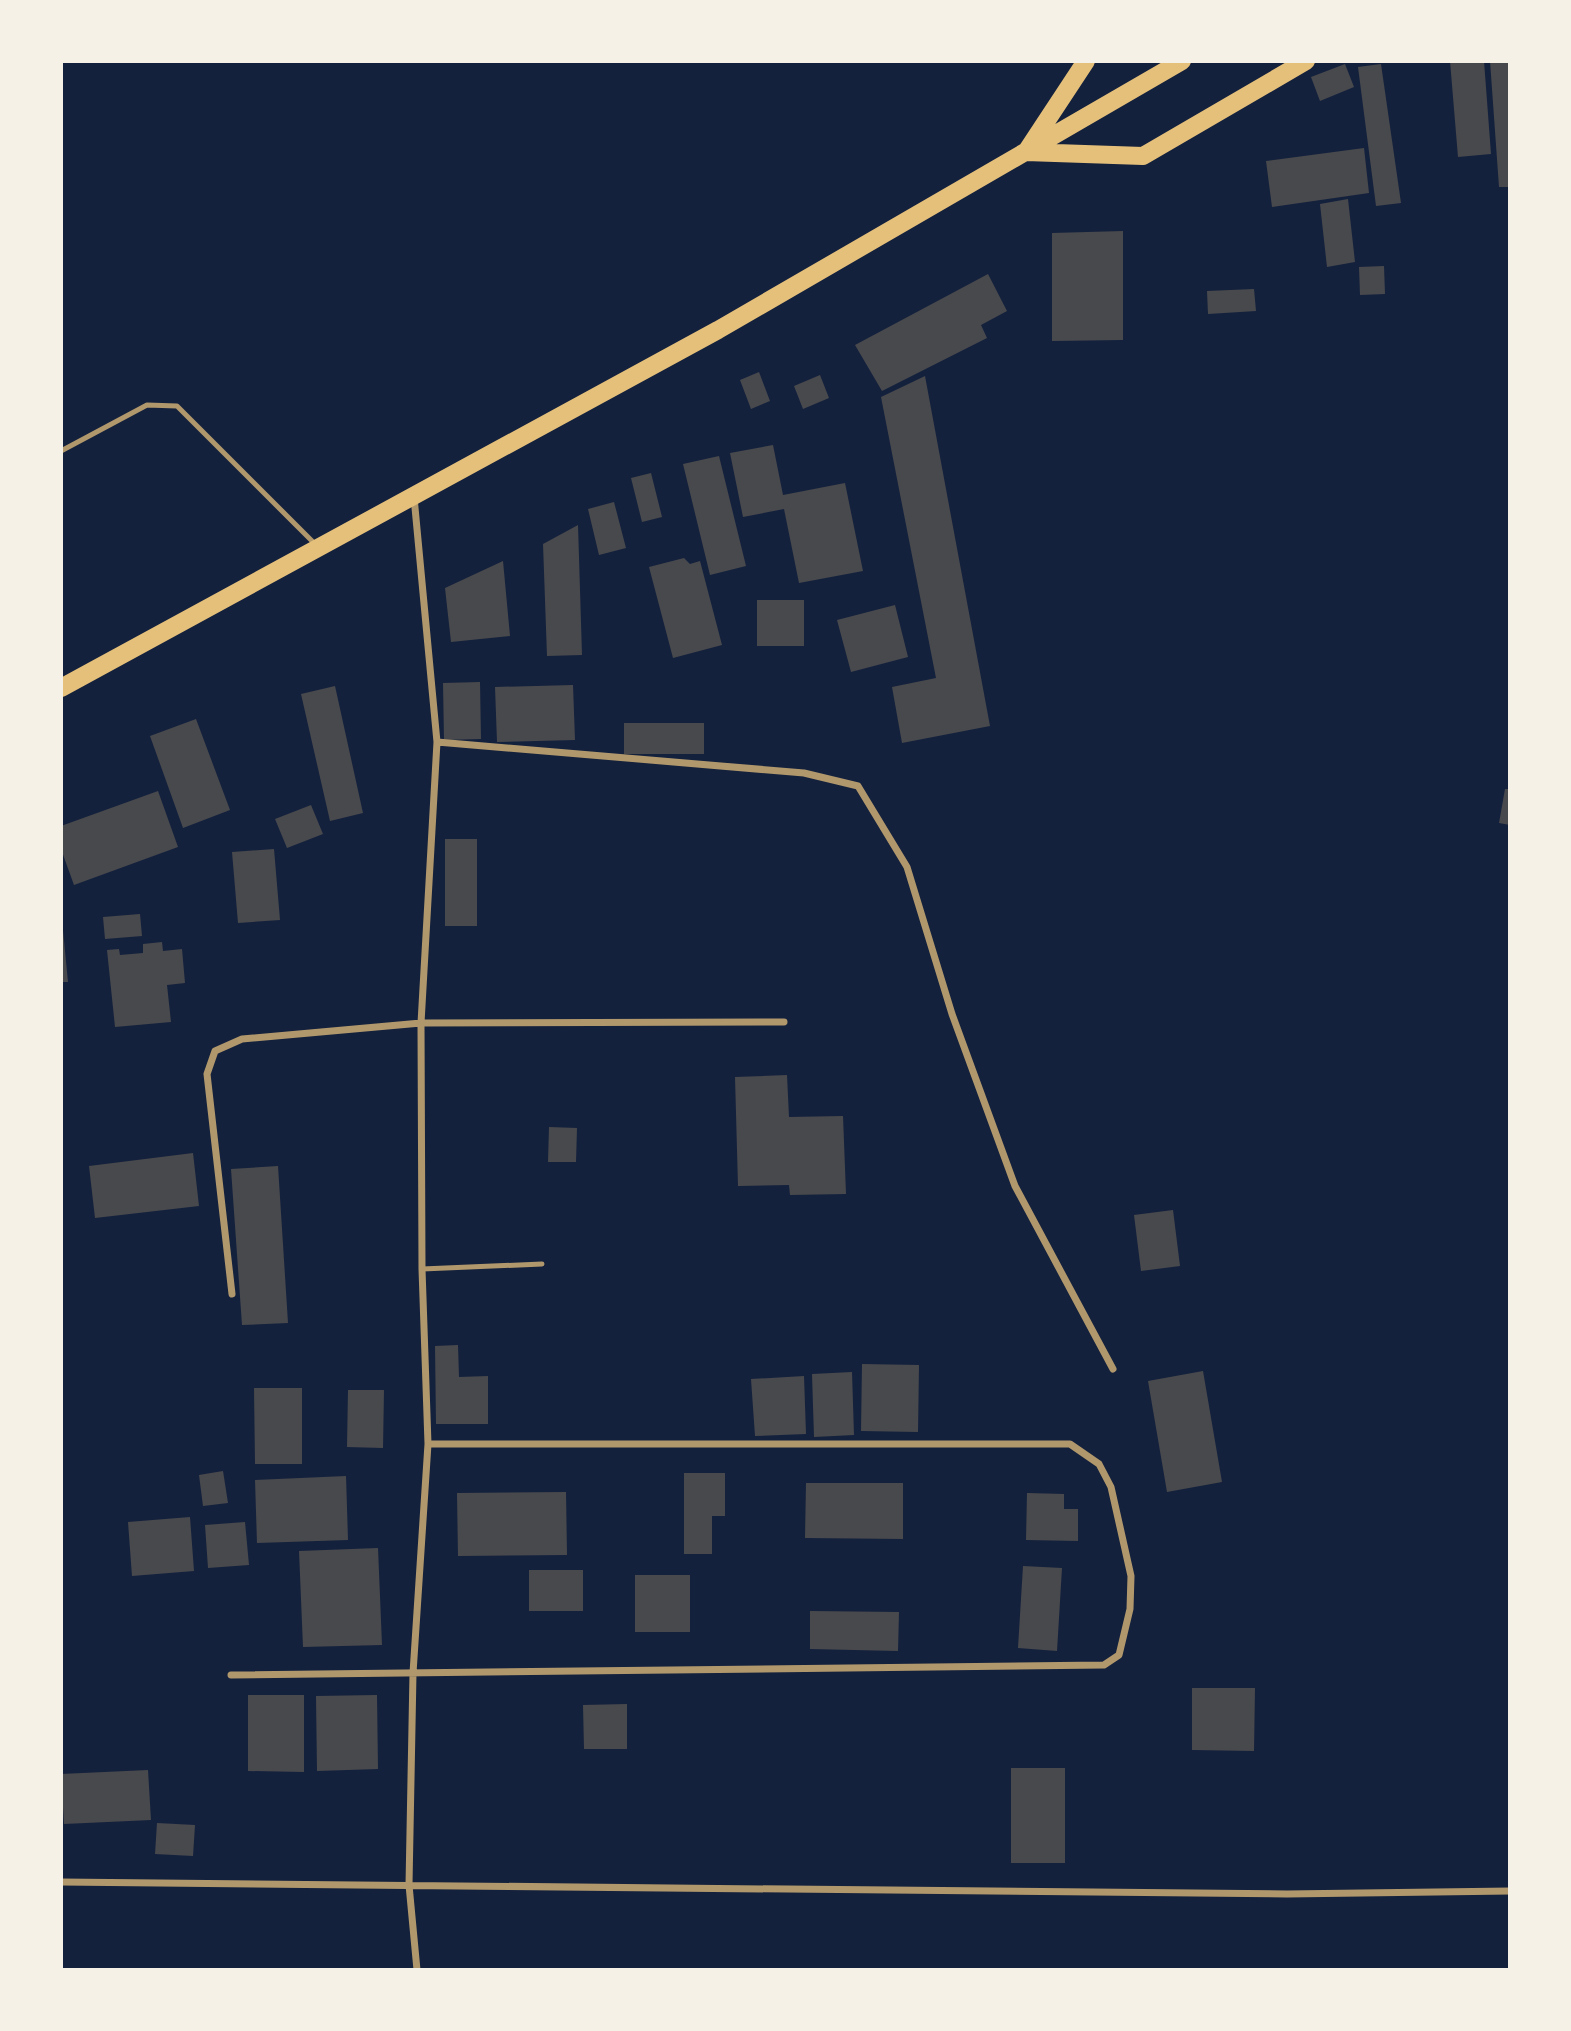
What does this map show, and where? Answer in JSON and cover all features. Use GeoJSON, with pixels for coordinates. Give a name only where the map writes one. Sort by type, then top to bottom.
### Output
{"type":"FeatureCollection","features":[{"type":"Feature","properties":{"kind":"main road"},"geometry":{"type":"LineString","coordinates":[[1026,152],[1086,61]]}},
{"type":"Feature","properties":{"kind":"main road"},"geometry":{"type":"LineString","coordinates":[[62,686],[718,330],[1182,61]]}},
{"type":"Feature","properties":{"kind":"main road"},"geometry":{"type":"LineString","coordinates":[[1026,152],[1143,156],[1306,61]]}},
{"type":"Feature","properties":{"kind":"street"},"geometry":{"type":"LineString","coordinates":[[414,496],[437,742],[421,1023],[422,1269],[428,1444],[412,1673],[409,1885],[417,1970]]}},
{"type":"Feature","properties":{"kind":"street"},"geometry":{"type":"LineString","coordinates":[[437,742],[804,774],[858,786],[907,867],[952,1014],[1016,1186],[1114,1369]]}},
{"type":"Feature","properties":{"kind":"street"},"geometry":{"type":"LineString","coordinates":[[232,1294],[207,1074],[215,1051],[242,1040],[421,1023],[784,1022]]}},
{"type":"Feature","properties":{"kind":"street"},"geometry":{"type":"LineString","coordinates":[[231,1675],[1104,1665],[1119,1655],[1130,1609],[1131,1576],[1111,1488],[1099,1464],[1070,1444],[428,1444]]}},
{"type":"Feature","properties":{"kind":"street"},"geometry":{"type":"LineString","coordinates":[[61,1882],[1286,1894],[1510,1891]]}},
{"type":"Feature","properties":{"kind":"lane"},"geometry":{"type":"LineString","coordinates":[[61,451],[147,405],[177,406],[319,548]]}},
{"type":"Feature","properties":{"kind":"lane"},"geometry":{"type":"LineString","coordinates":[[422,1269],[542,1264]]}},
{"type":"Feature","properties":{"kind":"building"},"geometry":{"type":"Polygon","coordinates":[[[1450,61],[1484,61],[1491,154],[1458,157],[1450,61]]]}},
{"type":"Feature","properties":{"kind":"building"},"geometry":{"type":"Polygon","coordinates":[[[1490,61],[1510,61],[1510,187],[1499,187],[1490,61]]]}},
{"type":"Feature","properties":{"kind":"building"},"geometry":{"type":"Polygon","coordinates":[[[1345,64],[1354,87],[1320,101],[1311,77],[1345,64]]]}},
{"type":"Feature","properties":{"kind":"building"},"geometry":{"type":"Polygon","coordinates":[[[1381,64],[1401,203],[1376,206],[1358,67],[1381,64]]]}},
{"type":"Feature","properties":{"kind":"building"},"geometry":{"type":"Polygon","coordinates":[[[1364,148],[1369,193],[1272,207],[1266,161],[1364,148]]]}},
{"type":"Feature","properties":{"kind":"building"},"geometry":{"type":"Polygon","coordinates":[[[1348,199],[1355,262],[1327,267],[1320,204],[1348,199]]]}},
{"type":"Feature","properties":{"kind":"building"},"geometry":{"type":"Polygon","coordinates":[[[1123,231],[1123,340],[1052,341],[1052,233],[1123,231]]]}},
{"type":"Feature","properties":{"kind":"building"},"geometry":{"type":"Polygon","coordinates":[[[1384,266],[1385,294],[1360,295],[1359,267],[1384,266]]]}},
{"type":"Feature","properties":{"kind":"building"},"geometry":{"type":"Polygon","coordinates":[[[988,274],[1007,311],[981,325],[987,338],[882,391],[855,345],[988,274]]]}},
{"type":"Feature","properties":{"kind":"building"},"geometry":{"type":"Polygon","coordinates":[[[1254,289],[1256,311],[1208,314],[1207,291],[1254,289]]]}},
{"type":"Feature","properties":{"kind":"building"},"geometry":{"type":"Polygon","coordinates":[[[759,372],[770,401],[751,409],[740,380],[759,372]]]}},
{"type":"Feature","properties":{"kind":"building"},"geometry":{"type":"Polygon","coordinates":[[[820,375],[829,398],[803,409],[794,386],[820,375]]]}},
{"type":"Feature","properties":{"kind":"building"},"geometry":{"type":"Polygon","coordinates":[[[925,376],[990,726],[902,743],[892,687],[936,678],[881,397],[925,376]]]}},
{"type":"Feature","properties":{"kind":"building"},"geometry":{"type":"Polygon","coordinates":[[[773,445],[783,495],[845,483],[863,571],[799,583],[784,509],[743,517],[730,453],[773,445]]]}},
{"type":"Feature","properties":{"kind":"building"},"geometry":{"type":"Polygon","coordinates":[[[719,456],[746,566],[710,575],[683,464],[719,456]]]}},
{"type":"Feature","properties":{"kind":"building"},"geometry":{"type":"Polygon","coordinates":[[[651,473],[662,517],[642,522],[631,478],[651,473]]]}},
{"type":"Feature","properties":{"kind":"building"},"geometry":{"type":"Polygon","coordinates":[[[614,502],[626,548],[599,555],[588,509],[614,502]]]}},
{"type":"Feature","properties":{"kind":"building"},"geometry":{"type":"Polygon","coordinates":[[[578,525],[582,655],[547,656],[543,544],[578,525]]]}},
{"type":"Feature","properties":{"kind":"building"},"geometry":{"type":"Polygon","coordinates":[[[684,558],[690,564],[700,561],[722,645],[673,658],[649,567],[684,558]]]}},
{"type":"Feature","properties":{"kind":"building"},"geometry":{"type":"Polygon","coordinates":[[[503,561],[510,636],[451,642],[445,588],[503,561]]]}},
{"type":"Feature","properties":{"kind":"building"},"geometry":{"type":"Polygon","coordinates":[[[757,600],[804,600],[804,646],[757,646],[757,600]]]}},
{"type":"Feature","properties":{"kind":"building"},"geometry":{"type":"Polygon","coordinates":[[[895,605],[908,657],[851,672],[837,620],[895,605]]]}},
{"type":"Feature","properties":{"kind":"building"},"geometry":{"type":"Polygon","coordinates":[[[480,682],[481,739],[444,740],[443,683],[480,682]]]}},
{"type":"Feature","properties":{"kind":"building"},"geometry":{"type":"Polygon","coordinates":[[[573,685],[575,740],[497,742],[495,687],[573,685]]]}},
{"type":"Feature","properties":{"kind":"building"},"geometry":{"type":"Polygon","coordinates":[[[335,686],[363,813],[330,821],[301,694],[335,686]]]}},
{"type":"Feature","properties":{"kind":"building"},"geometry":{"type":"Polygon","coordinates":[[[196,719],[230,810],[183,828],[150,736],[196,719]]]}},
{"type":"Feature","properties":{"kind":"building"},"geometry":{"type":"Polygon","coordinates":[[[624,723],[704,723],[704,754],[624,754],[624,723]]]}},
{"type":"Feature","properties":{"kind":"building"},"geometry":{"type":"Polygon","coordinates":[[[1505,789],[1510,789],[1510,825],[1499,823],[1505,789]]]}},
{"type":"Feature","properties":{"kind":"building"},"geometry":{"type":"Polygon","coordinates":[[[158,791],[178,847],[74,885],[61,849],[61,826],[158,791]]]}},
{"type":"Feature","properties":{"kind":"building"},"geometry":{"type":"Polygon","coordinates":[[[311,805],[323,834],[287,848],[275,819],[311,805]]]}},
{"type":"Feature","properties":{"kind":"building"},"geometry":{"type":"Polygon","coordinates":[[[445,839],[477,839],[477,926],[445,926],[445,839]]]}},
{"type":"Feature","properties":{"kind":"building"},"geometry":{"type":"Polygon","coordinates":[[[274,849],[280,920],[238,923],[232,852],[274,849]]]}},
{"type":"Feature","properties":{"kind":"building"},"geometry":{"type":"Polygon","coordinates":[[[61,910],[68,982],[61,982],[61,910]]]}},
{"type":"Feature","properties":{"kind":"building"},"geometry":{"type":"Polygon","coordinates":[[[140,914],[142,936],[105,939],[103,917],[140,914]]]}},
{"type":"Feature","properties":{"kind":"building"},"geometry":{"type":"Polygon","coordinates":[[[162,942],[163,951],[182,949],[185,983],[167,985],[171,1022],[115,1027],[107,950],[119,949],[120,955],[143,953],[143,944],[162,942]]]}},
{"type":"Feature","properties":{"kind":"building"},"geometry":{"type":"Polygon","coordinates":[[[787,1075],[789,1117],[843,1116],[846,1194],[790,1195],[789,1185],[738,1186],[735,1077],[787,1075]]]}},
{"type":"Feature","properties":{"kind":"building"},"geometry":{"type":"Polygon","coordinates":[[[549,1127],[577,1128],[576,1162],[548,1162],[549,1127]]]}},
{"type":"Feature","properties":{"kind":"building"},"geometry":{"type":"Polygon","coordinates":[[[193,1153],[199,1206],[95,1218],[89,1166],[193,1153]]]}},
{"type":"Feature","properties":{"kind":"building"},"geometry":{"type":"Polygon","coordinates":[[[278,1166],[288,1323],[242,1325],[231,1169],[278,1166]]]}},
{"type":"Feature","properties":{"kind":"building"},"geometry":{"type":"Polygon","coordinates":[[[1173,1210],[1180,1266],[1141,1271],[1134,1215],[1173,1210]]]}},
{"type":"Feature","properties":{"kind":"building"},"geometry":{"type":"Polygon","coordinates":[[[458,1345],[459,1377],[488,1376],[488,1424],[436,1424],[435,1346],[458,1345]]]}},
{"type":"Feature","properties":{"kind":"building"},"geometry":{"type":"Polygon","coordinates":[[[862,1364],[919,1365],[918,1432],[861,1431],[862,1364]]]}},
{"type":"Feature","properties":{"kind":"building"},"geometry":{"type":"Polygon","coordinates":[[[1203,1371],[1222,1482],[1167,1492],[1148,1381],[1203,1371]]]}},
{"type":"Feature","properties":{"kind":"building"},"geometry":{"type":"Polygon","coordinates":[[[852,1372],[854,1435],[814,1437],[812,1374],[852,1372]]]}},
{"type":"Feature","properties":{"kind":"building"},"geometry":{"type":"Polygon","coordinates":[[[804,1376],[806,1434],[755,1436],[751,1379],[804,1376]]]}},
{"type":"Feature","properties":{"kind":"building"},"geometry":{"type":"Polygon","coordinates":[[[254,1388],[302,1388],[302,1464],[255,1464],[254,1388]]]}},
{"type":"Feature","properties":{"kind":"building"},"geometry":{"type":"Polygon","coordinates":[[[348,1390],[384,1390],[383,1448],[347,1447],[348,1390]]]}},
{"type":"Feature","properties":{"kind":"building"},"geometry":{"type":"Polygon","coordinates":[[[223,1471],[228,1503],[203,1506],[199,1475],[223,1471]]]}},
{"type":"Feature","properties":{"kind":"building"},"geometry":{"type":"Polygon","coordinates":[[[684,1473],[725,1473],[725,1516],[712,1516],[712,1554],[684,1554],[684,1473]]]}},
{"type":"Feature","properties":{"kind":"building"},"geometry":{"type":"Polygon","coordinates":[[[346,1476],[348,1540],[257,1543],[255,1480],[346,1476]]]}},
{"type":"Feature","properties":{"kind":"building"},"geometry":{"type":"Polygon","coordinates":[[[806,1483],[903,1483],[903,1539],[805,1538],[806,1483]]]}},
{"type":"Feature","properties":{"kind":"building"},"geometry":{"type":"Polygon","coordinates":[[[566,1492],[567,1555],[458,1556],[457,1493],[566,1492]]]}},
{"type":"Feature","properties":{"kind":"building"},"geometry":{"type":"Polygon","coordinates":[[[1027,1493],[1064,1494],[1064,1509],[1078,1509],[1078,1541],[1026,1540],[1027,1493]]]}},
{"type":"Feature","properties":{"kind":"building"},"geometry":{"type":"Polygon","coordinates":[[[190,1517],[194,1571],[132,1576],[128,1522],[190,1517]]]}},
{"type":"Feature","properties":{"kind":"building"},"geometry":{"type":"Polygon","coordinates":[[[245,1522],[249,1565],[208,1568],[205,1525],[245,1522]]]}},
{"type":"Feature","properties":{"kind":"building"},"geometry":{"type":"Polygon","coordinates":[[[378,1548],[382,1645],[303,1647],[299,1551],[378,1548]]]}},
{"type":"Feature","properties":{"kind":"building"},"geometry":{"type":"Polygon","coordinates":[[[1023,1566],[1062,1568],[1057,1651],[1018,1648],[1023,1566]]]}},
{"type":"Feature","properties":{"kind":"building"},"geometry":{"type":"Polygon","coordinates":[[[529,1570],[583,1570],[583,1611],[529,1611],[529,1570]]]}},
{"type":"Feature","properties":{"kind":"building"},"geometry":{"type":"Polygon","coordinates":[[[635,1575],[690,1575],[690,1632],[635,1632],[635,1575]]]}},
{"type":"Feature","properties":{"kind":"building"},"geometry":{"type":"Polygon","coordinates":[[[810,1611],[899,1612],[898,1651],[810,1649],[810,1611]]]}},
{"type":"Feature","properties":{"kind":"building"},"geometry":{"type":"Polygon","coordinates":[[[1192,1688],[1255,1688],[1254,1751],[1192,1750],[1192,1688]]]}},
{"type":"Feature","properties":{"kind":"building"},"geometry":{"type":"Polygon","coordinates":[[[248,1695],[304,1695],[304,1772],[248,1771],[248,1695]]]}},
{"type":"Feature","properties":{"kind":"building"},"geometry":{"type":"Polygon","coordinates":[[[377,1695],[378,1769],[317,1771],[316,1696],[377,1695]]]}},
{"type":"Feature","properties":{"kind":"building"},"geometry":{"type":"Polygon","coordinates":[[[627,1704],[627,1749],[584,1749],[583,1705],[627,1704]]]}},
{"type":"Feature","properties":{"kind":"building"},"geometry":{"type":"Polygon","coordinates":[[[1011,1768],[1065,1768],[1065,1863],[1011,1863],[1011,1768]]]}},
{"type":"Feature","properties":{"kind":"building"},"geometry":{"type":"Polygon","coordinates":[[[148,1770],[151,1820],[64,1824],[61,1774],[148,1770]]]}},
{"type":"Feature","properties":{"kind":"building"},"geometry":{"type":"Polygon","coordinates":[[[157,1823],[195,1825],[193,1856],[155,1854],[157,1823]]]}}]}
